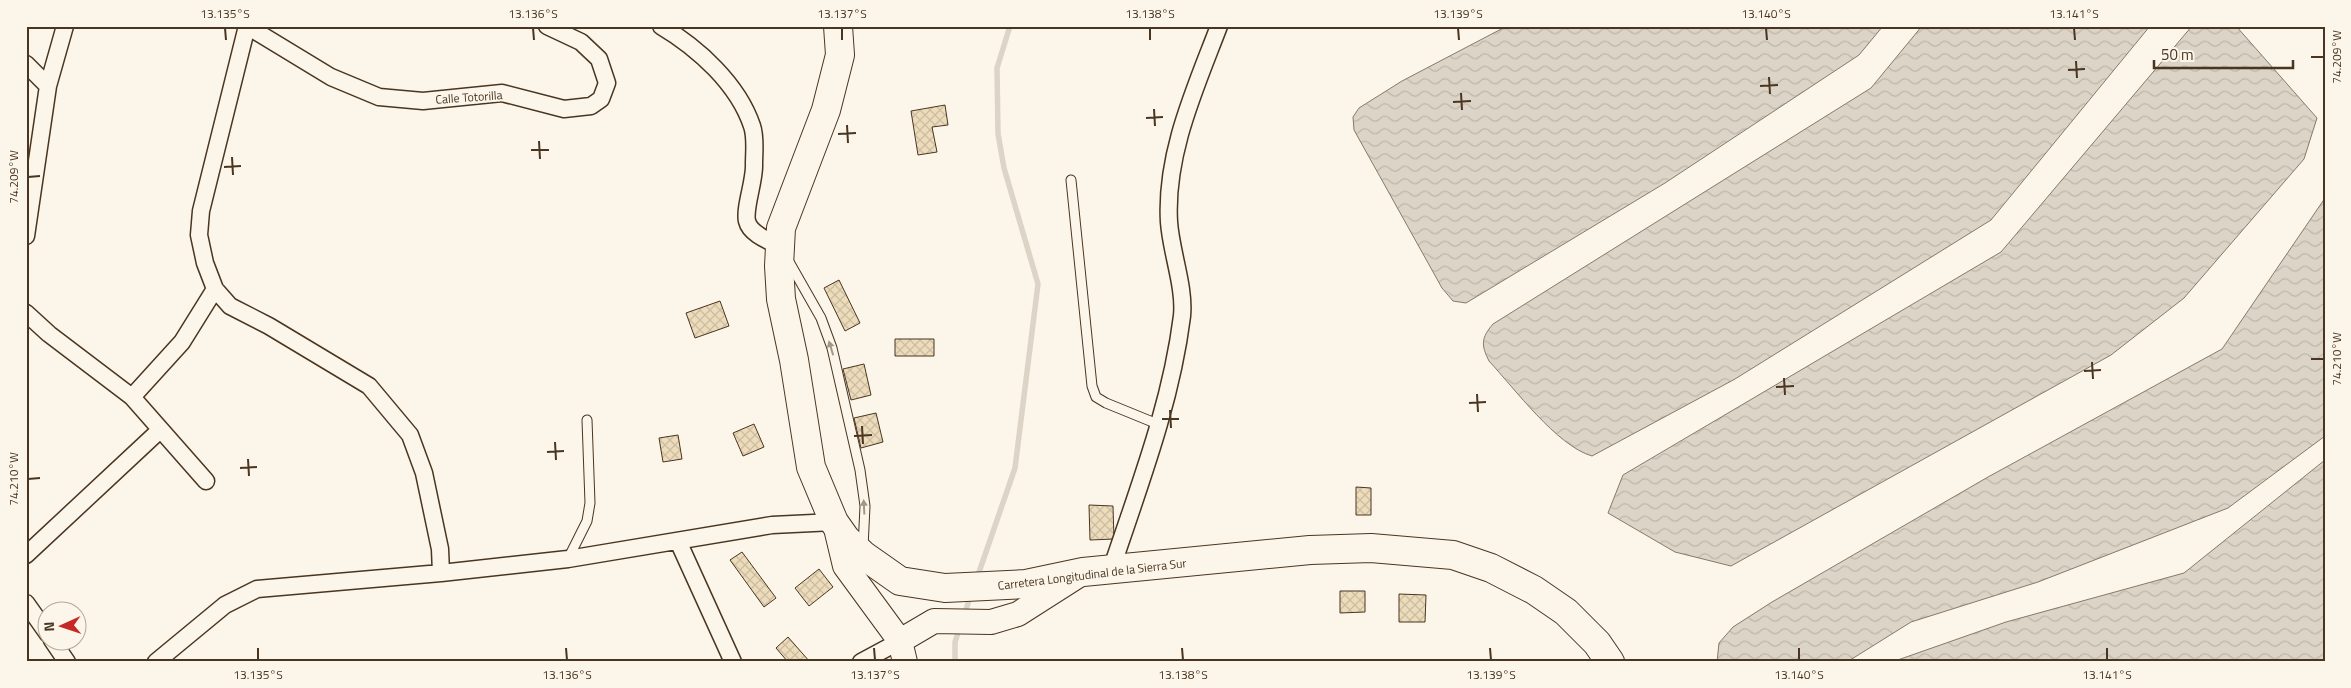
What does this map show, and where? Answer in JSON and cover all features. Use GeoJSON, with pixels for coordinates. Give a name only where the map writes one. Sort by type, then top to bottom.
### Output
{"type":"FeatureCollection","features":[{"type":"Feature","properties":{"kind":"highway","name":"Carretera Longitudinal de la Sierra Sur"},"geometry":{"type":"LineString","coordinates":[[838,26],[840,55],[826,110],[781,228],[779,246],[781,299],[794,360],[811,467],[834,522],[846,539],[863,555],[900,581],[945,588],[1026,584],[1083,572],[1310,550],[1371,548],[1453,555],[1492,568],[1534,590],[1566,612],[1597,643],[1610,662]]}},
{"type":"Feature","properties":{"kind":"street"},"geometry":{"type":"LineString","coordinates":[[26,236],[48,86],[65,26]]}},
{"type":"Feature","properties":{"kind":"street"},"geometry":{"type":"LineString","coordinates":[[247,26],[201,211],[199,235],[205,263],[215,289],[230,306],[269,326],[369,386],[410,435],[424,474],[440,549],[441,573]]}},
{"type":"Feature","properties":{"kind":"street","name":"Calle Totorilla"},"geometry":{"type":"LineString","coordinates":[[247,26],[331,77],[379,97],[423,100],[502,93],[564,109],[590,106],[601,99],[607,83],[599,59],[581,42],[548,26]]}},
{"type":"Feature","properties":{"kind":"street"},"geometry":{"type":"LineString","coordinates":[[660,26],[674,34],[711,64],[736,96],[752,127],[754,166],[747,221],[754,233],[779,246]]}},
{"type":"Feature","properties":{"kind":"street"},"geometry":{"type":"LineString","coordinates":[[1111,570],[1160,425],[1182,314],[1169,223],[1171,168],[1195,88],[1219,26]]}},
{"type":"Feature","properties":{"kind":"street"},"geometry":{"type":"LineString","coordinates":[[26,64],[48,86]]}},
{"type":"Feature","properties":{"kind":"street"},"geometry":{"type":"LineString","coordinates":[[132,397],[182,342],[215,289]]}},
{"type":"Feature","properties":{"kind":"street"},"geometry":{"type":"LineString","coordinates":[[26,313],[49,334],[132,397],[206,481]]}},
{"type":"Feature","properties":{"kind":"street"},"geometry":{"type":"LineString","coordinates":[[26,555],[160,430]]}},
{"type":"Feature","properties":{"kind":"street"},"geometry":{"type":"LineString","coordinates":[[156,662],[225,605],[257,589],[441,573],[568,559],[772,525],[834,522],[845,566],[903,651]]}},
{"type":"Feature","properties":{"kind":"street"},"geometry":{"type":"LineString","coordinates":[[678,541],[733,662]]}},
{"type":"Feature","properties":{"kind":"street"},"geometry":{"type":"LineString","coordinates":[[861,662],[903,651],[934,621],[991,622],[1018,614],[1083,572]]}},
{"type":"Feature","properties":{"kind":"street"},"geometry":{"type":"LineString","coordinates":[[26,604],[38,620]]}},
{"type":"Feature","properties":{"kind":"street"},"geometry":{"type":"LineString","coordinates":[[59,650],[67,662]]}},
{"type":"Feature","properties":{"kind":"lane"},"geometry":{"type":"LineString","coordinates":[[1070,180],[1092,386],[1096,397],[1160,425]]}},
{"type":"Feature","properties":{"kind":"lane"},"geometry":{"type":"LineString","coordinates":[[779,246],[821,318],[832,348],[860,470],[865,506],[863,555]]}},
{"type":"Feature","properties":{"kind":"lane"},"geometry":{"type":"LineString","coordinates":[[568,559],[587,521],[590,504],[587,420]]}},
{"type":"Feature","properties":{"kind":"water"},"geometry":{"type":"Polygon","coordinates":[[[1507,26],[1883,26],[1859,55],[1665,183],[1466,303],[1453,301],[1442,288],[1354,130],[1353,117],[1359,108],[1402,81],[1507,26]]]}},
{"type":"Feature","properties":{"kind":"water"},"geometry":{"type":"Polygon","coordinates":[[[1922,26],[2150,26],[1991,220],[1735,379],[1592,456],[1565,441],[1551,429],[1489,361],[1484,346],[1484,338],[1493,324],[1871,88],[1922,26]]]}},
{"type":"Feature","properties":{"kind":"water"},"geometry":{"type":"Polygon","coordinates":[[[2192,26],[2236,26],[2317,118],[2304,159],[2184,298],[2111,355],[1731,566],[1675,552],[1608,513],[1623,475],[2001,252],[2192,26]]]}},
{"type":"Feature","properties":{"kind":"water"},"geometry":{"type":"Polygon","coordinates":[[[2325,198],[2325,436],[2228,508],[2038,582],[1911,622],[1847,662],[1717,662],[1719,643],[1733,627],[1772,602],[1988,477],[2222,349],[2325,198]]]}},
{"type":"Feature","properties":{"kind":"water"},"geometry":{"type":"Polygon","coordinates":[[[2325,460],[2325,662],[1892,662],[2006,622],[2184,573],[2325,460]]]}},
{"type":"Feature","properties":{"kind":"building"},"geometry":{"type":"Polygon","coordinates":[[[945,105],[948,125],[932,127],[937,152],[918,155],[911,111],[945,105]]]}},
{"type":"Feature","properties":{"kind":"building"},"geometry":{"type":"Polygon","coordinates":[[[839,280],[860,323],[845,331],[824,288],[839,280]]]}},
{"type":"Feature","properties":{"kind":"building"},"geometry":{"type":"Polygon","coordinates":[[[720,301],[729,326],[695,338],[686,313],[720,301]]]}},
{"type":"Feature","properties":{"kind":"building"},"geometry":{"type":"Polygon","coordinates":[[[895,339],[934,339],[934,356],[895,356],[895,339]]]}},
{"type":"Feature","properties":{"kind":"building"},"geometry":{"type":"Polygon","coordinates":[[[864,364],[871,395],[851,400],[843,369],[864,364]]]}},
{"type":"Feature","properties":{"kind":"building"},"geometry":{"type":"Polygon","coordinates":[[[876,413],[883,442],[861,448],[854,418],[876,413]]]}},
{"type":"Feature","properties":{"kind":"building"},"geometry":{"type":"Polygon","coordinates":[[[754,424],[764,447],[743,456],[733,433],[754,424]]]}},
{"type":"Feature","properties":{"kind":"building"},"geometry":{"type":"Polygon","coordinates":[[[678,435],[682,459],[663,462],[659,438],[678,435]]]}},
{"type":"Feature","properties":{"kind":"building"},"geometry":{"type":"Polygon","coordinates":[[[1356,487],[1371,488],[1371,515],[1356,515],[1356,487]]]}},
{"type":"Feature","properties":{"kind":"building"},"geometry":{"type":"Polygon","coordinates":[[[1089,505],[1113,506],[1114,539],[1090,540],[1089,505]]]}},
{"type":"Feature","properties":{"kind":"building"},"geometry":{"type":"Polygon","coordinates":[[[742,552],[776,598],[764,607],[730,560],[742,552]]]}},
{"type":"Feature","properties":{"kind":"building"},"geometry":{"type":"Polygon","coordinates":[[[819,569],[833,587],[809,606],[795,588],[819,569]]]}},
{"type":"Feature","properties":{"kind":"building"},"geometry":{"type":"Polygon","coordinates":[[[1340,591],[1365,591],[1365,612],[1340,613],[1340,591]]]}},
{"type":"Feature","properties":{"kind":"building"},"geometry":{"type":"Polygon","coordinates":[[[1399,594],[1426,595],[1425,622],[1399,622],[1399,594]]]}},
{"type":"Feature","properties":{"kind":"building"},"geometry":{"type":"Polygon","coordinates":[[[788,637],[810,662],[788,662],[776,648],[788,637]]]}},
{"type":"Feature","properties":{"kind":"waterway"},"geometry":{"type":"LineString","coordinates":[[977,578],[1015,468],[1038,284],[1004,168],[998,134],[997,68],[1010,26]]}},
{"type":"Feature","properties":{"kind":"waterway"},"geometry":{"type":"LineString","coordinates":[[964,616],[971,594]]}},
{"type":"Feature","properties":{"kind":"waterway"},"geometry":{"type":"LineString","coordinates":[[955,662],[955,642],[960,627]]}}]}
